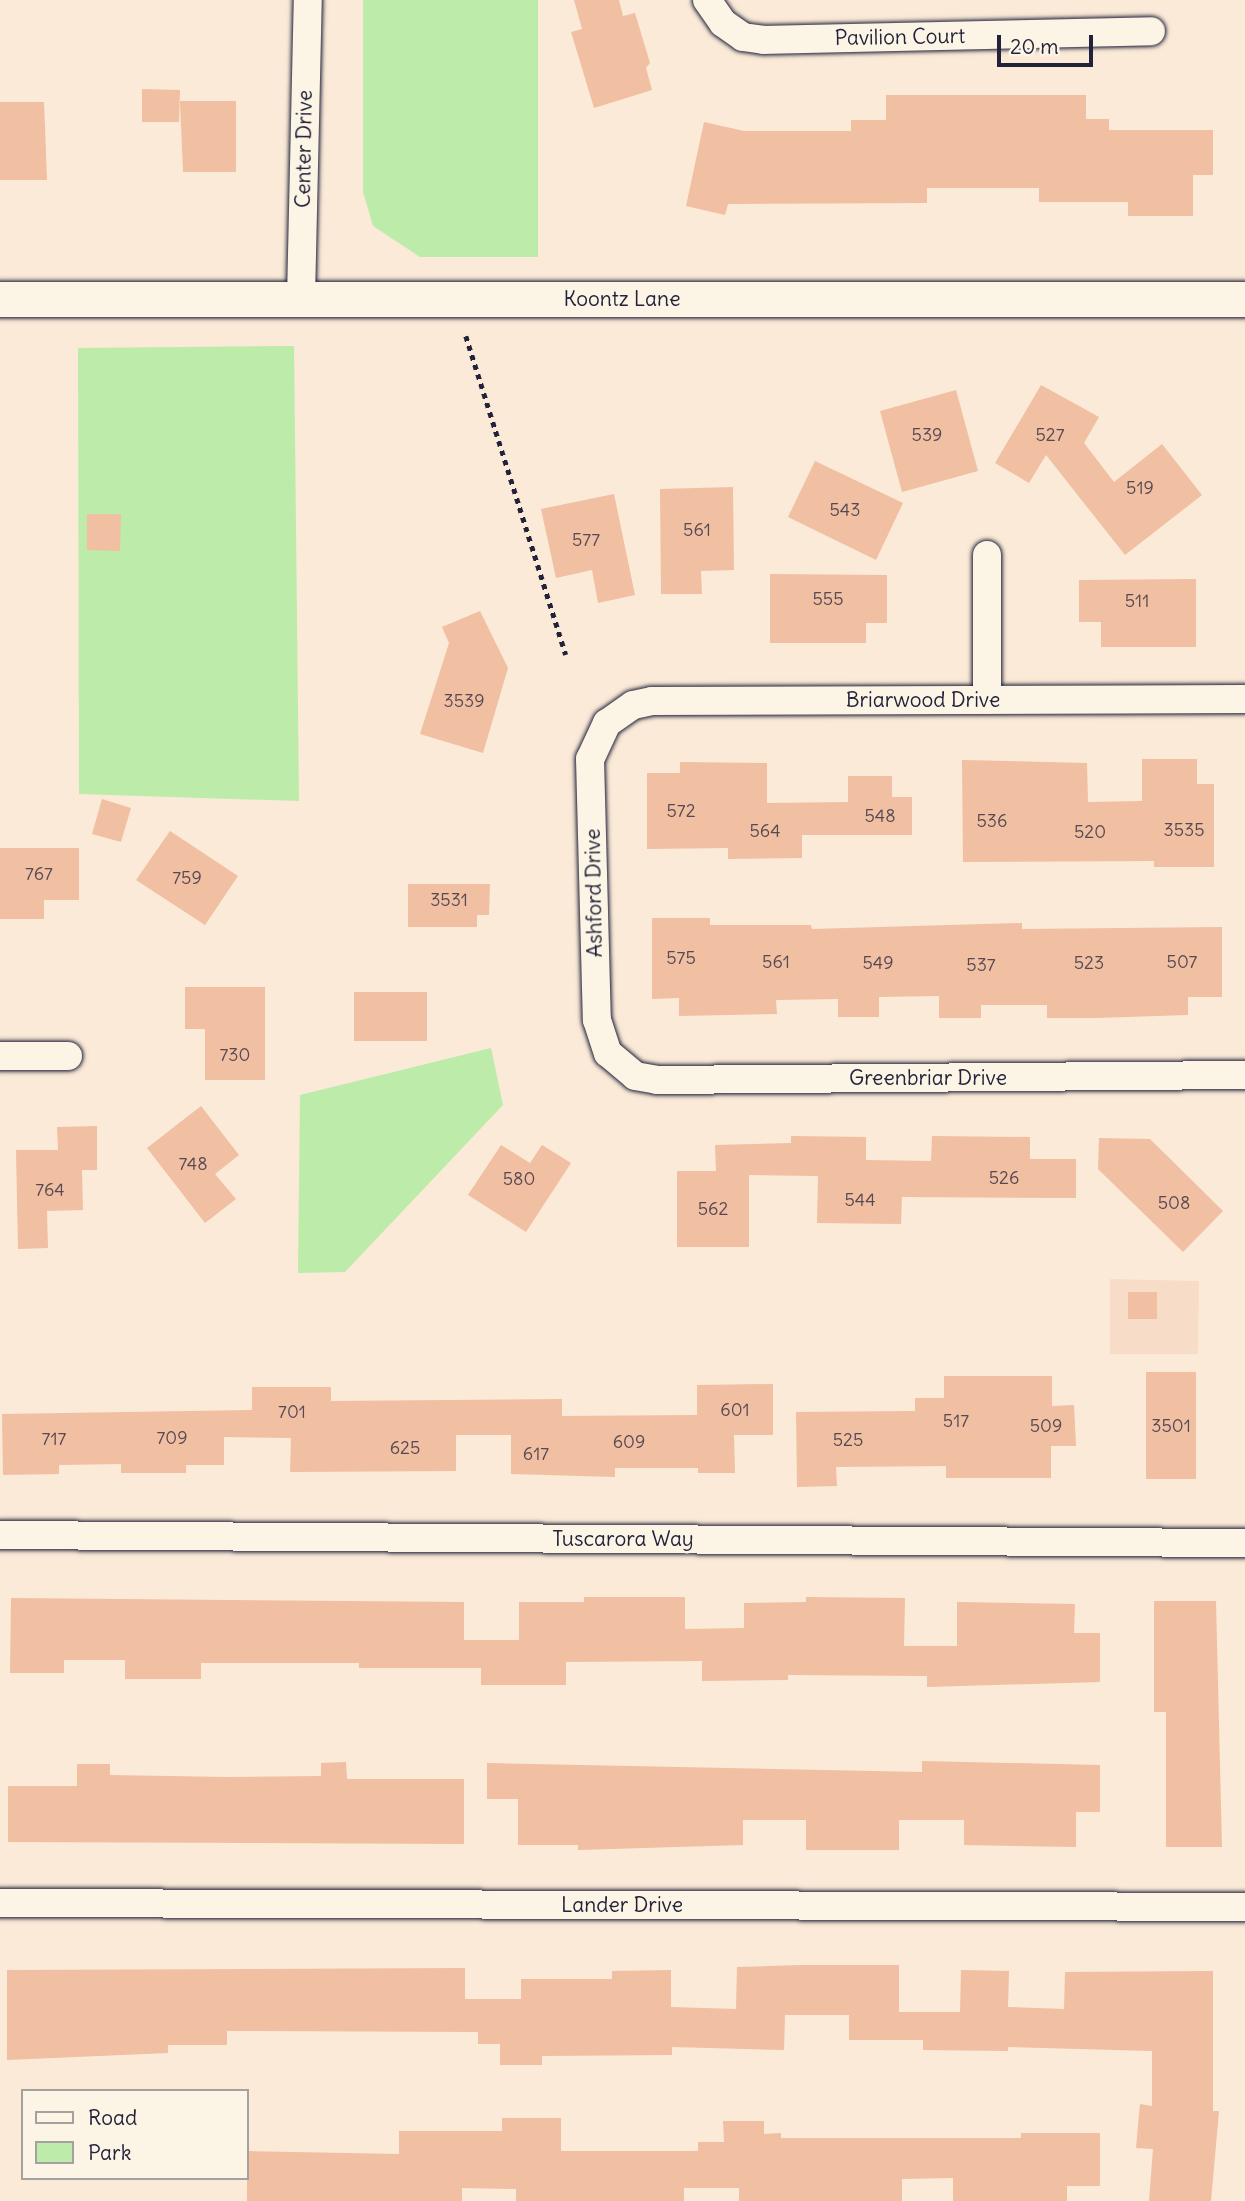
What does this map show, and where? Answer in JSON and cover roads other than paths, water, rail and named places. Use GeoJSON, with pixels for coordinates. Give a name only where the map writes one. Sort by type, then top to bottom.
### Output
{"type":"FeatureCollection","features":[{"type":"Feature","properties":{"kind":"street","name":"Center Drive"},"geometry":{"type":"LineString","coordinates":[[302,298],[307,0]]}},
{"type":"Feature","properties":{"kind":"street","name":"Pavilion Court"},"geometry":{"type":"LineString","coordinates":[[708,0],[723,23],[743,37],[764,40],[1151,31]]}},
{"type":"Feature","properties":{"kind":"street","name":"Koontz Lane"},"geometry":{"type":"LineString","coordinates":[[0,299],[1245,299]]}},
{"type":"Feature","properties":{"kind":"street"},"geometry":{"type":"LineString","coordinates":[[987,555],[987,700]]}},
{"type":"Feature","properties":{"kind":"street","name":"Briarwood Drive"},"geometry":{"type":"LineString","coordinates":[[607,723],[633,705],[652,701],[1245,699]]}},
{"type":"Feature","properties":{"kind":"street","name":"Ashford Drive"},"geometry":{"type":"LineString","coordinates":[[607,723],[590,759],[597,1020],[600,1038],[616,1062]]}},
{"type":"Feature","properties":{"kind":"street"},"geometry":{"type":"LineString","coordinates":[[0,1056],[68,1056]]}},
{"type":"Feature","properties":{"kind":"street","name":"Greenbriar Drive"},"geometry":{"type":"LineString","coordinates":[[616,1062],[635,1076],[657,1080],[1245,1075]]}},
{"type":"Feature","properties":{"kind":"street","name":"Tuscarora Way"},"geometry":{"type":"LineString","coordinates":[[0,1535],[1245,1543]]}},
{"type":"Feature","properties":{"kind":"street","name":"Lander Drive"},"geometry":{"type":"LineString","coordinates":[[0,1903],[1245,1907]]}}]}
